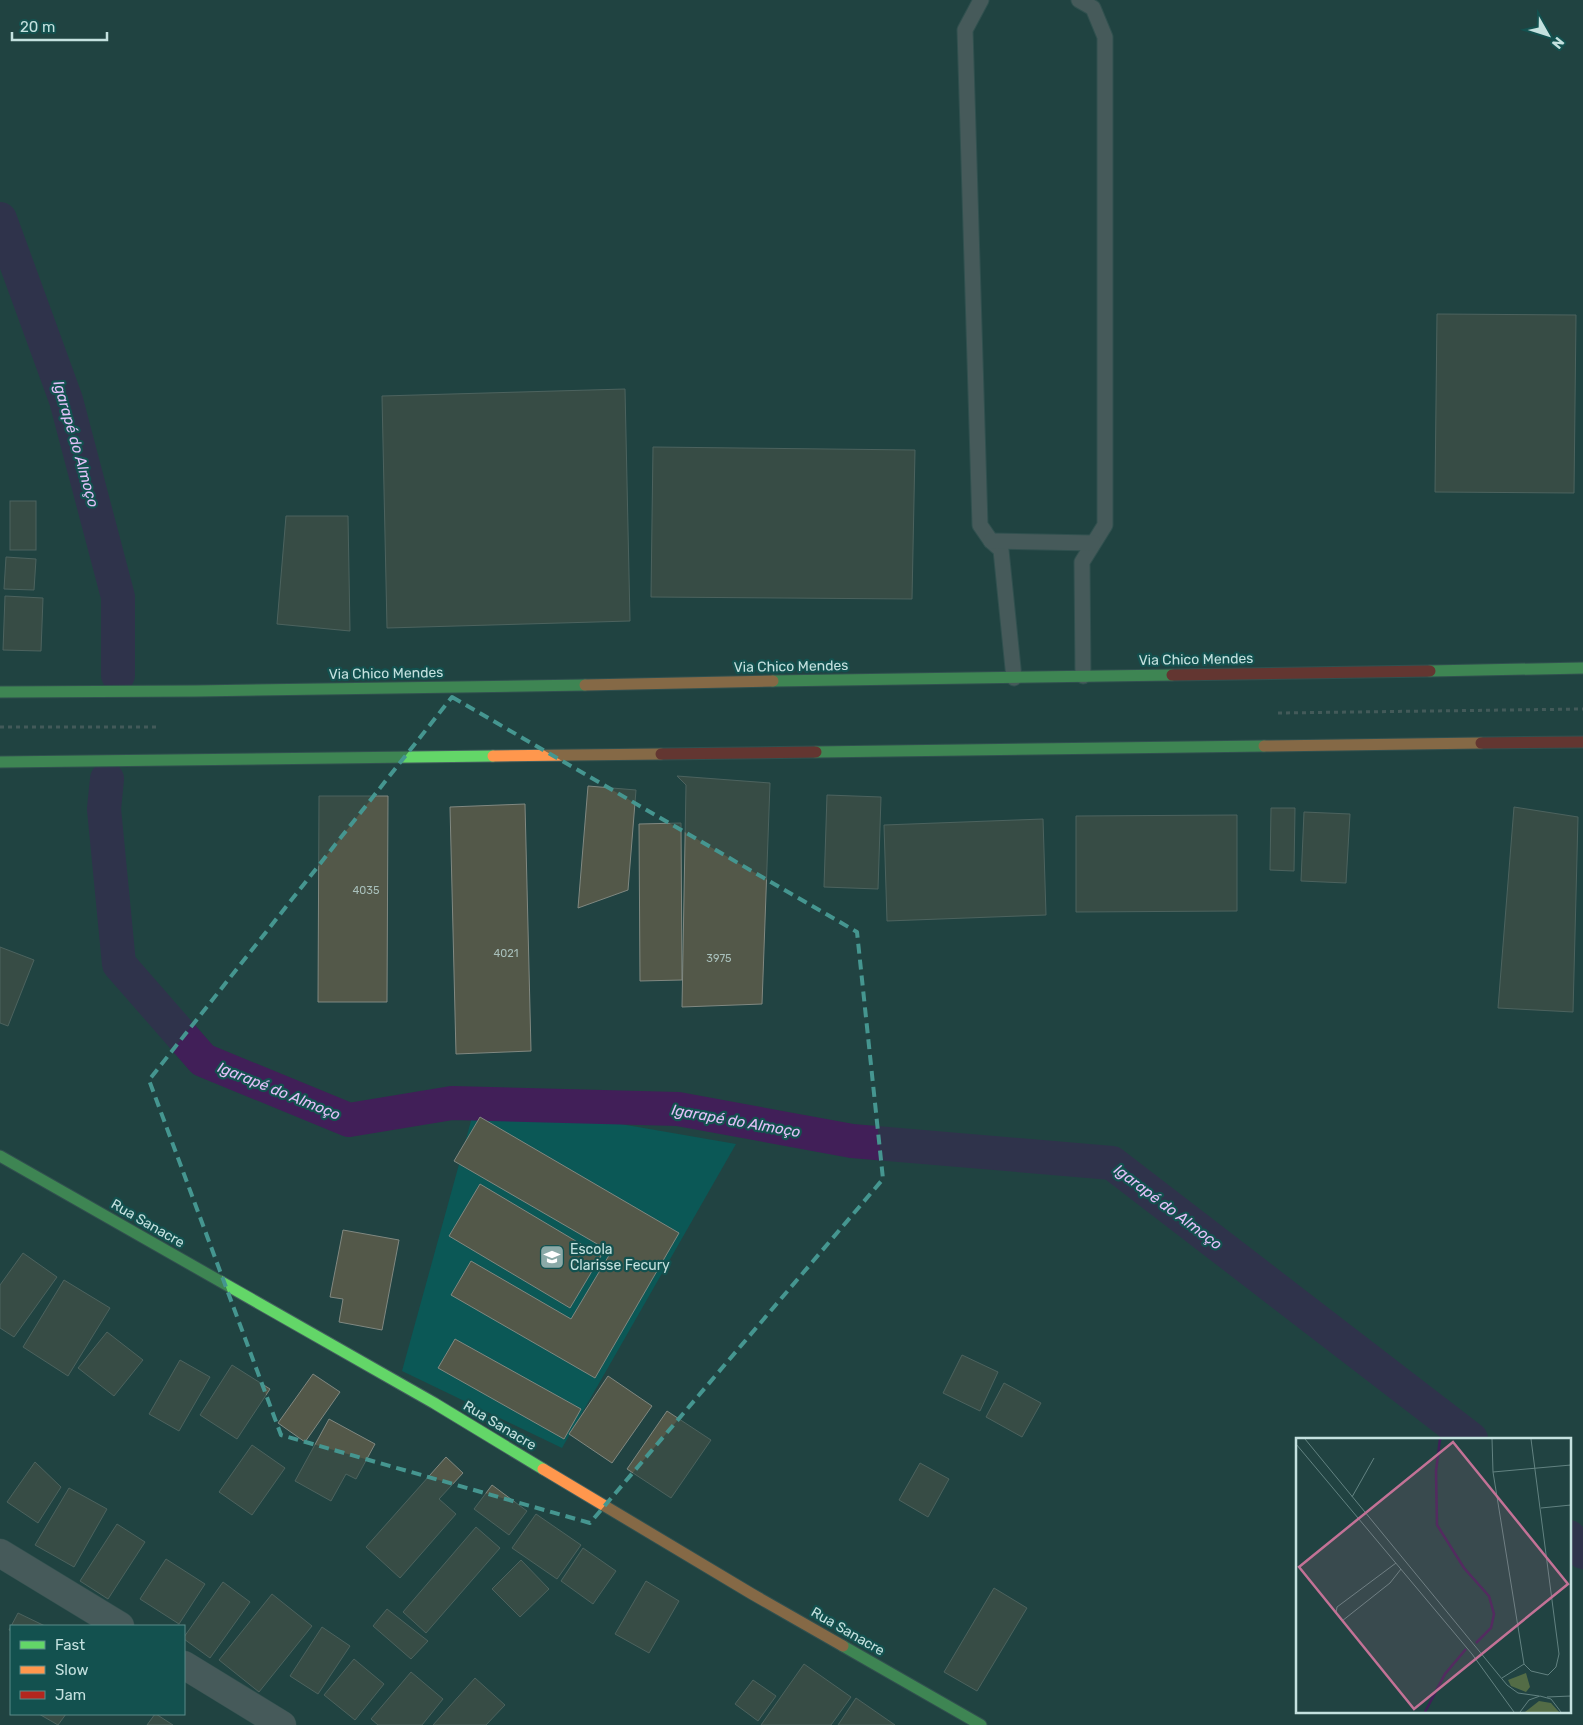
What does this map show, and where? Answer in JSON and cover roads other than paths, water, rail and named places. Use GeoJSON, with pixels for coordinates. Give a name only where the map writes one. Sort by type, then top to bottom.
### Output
{"type":"FeatureCollection","features":[{"type":"Feature","properties":{"kind":"main road","name":"Via Chico Mendes"},"geometry":{"type":"LineString","coordinates":[[0,692],[196,691],[1583,668]]}},
{"type":"Feature","properties":{"kind":"main road"},"geometry":{"type":"LineString","coordinates":[[0,762],[1583,742]]}},
{"type":"Feature","properties":{"kind":"main road","name":"Rua Sanacre"},"geometry":{"type":"LineString","coordinates":[[0,1156],[434,1402],[752,1594],[981,1725]]}},
{"type":"Feature","properties":{"kind":"street"},"geometry":{"type":"LineString","coordinates":[[0,1554],[118,1625]]}},
{"type":"Feature","properties":{"kind":"street"},"geometry":{"type":"LineString","coordinates":[[185,1666],[282,1725]]}},
{"type":"Feature","properties":{"kind":"lane"},"geometry":{"type":"LineString","coordinates":[[981,0],[966,30],[980,525],[991,541],[1001,550],[1014,678]]}},
{"type":"Feature","properties":{"kind":"lane"},"geometry":{"type":"LineString","coordinates":[[1079,0],[1093,8],[1106,37],[1105,525],[1082,562],[1084,676]]}},
{"type":"Feature","properties":{"kind":"lane"},"geometry":{"type":"LineString","coordinates":[[991,541],[1093,544]]}},
{"type":"Feature","properties":{"kind":"waterway","name":"Igarapé do Almoço"},"geometry":{"type":"LineString","coordinates":[[0,219],[66,400],[118,597],[118,675]]}},
{"type":"Feature","properties":{"kind":"waterway","name":"Igarapé do Almoço"},"geometry":{"type":"LineString","coordinates":[[107,779],[104,809],[119,964],[203,1060],[349,1120],[452,1103],[678,1109],[852,1141],[1112,1163],[1470,1438]]}},
{"type":"Feature","properties":{"kind":"waterway","name":"Igarapé do Almoço"},"geometry":{"type":"LineString","coordinates":[[1570,1538],[1583,1552]]}},
{"type":"Feature","properties":{"kind":"place","name":"Escola Clarisse Fecury"},"geometry":{"type":"Point","coordinates":[552,1257]}}]}
